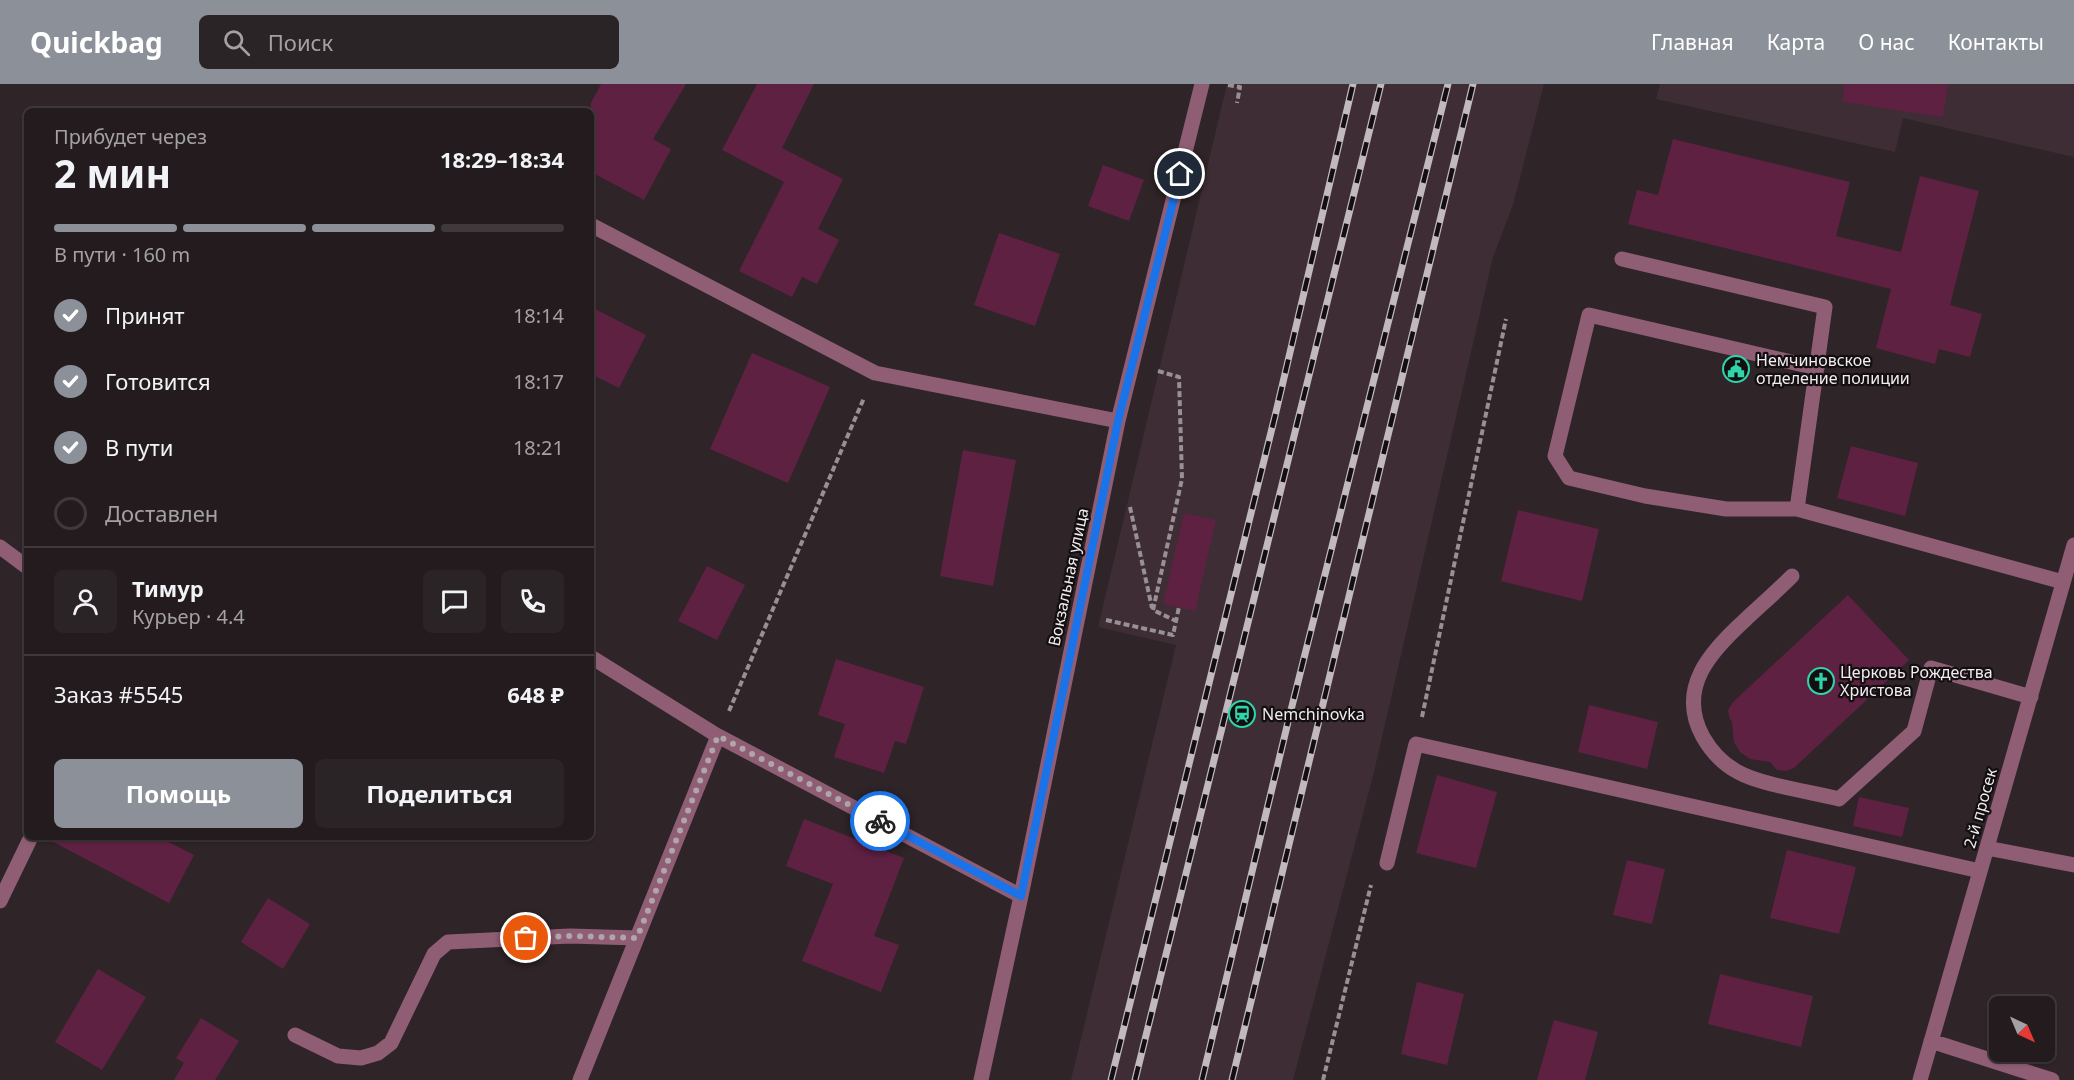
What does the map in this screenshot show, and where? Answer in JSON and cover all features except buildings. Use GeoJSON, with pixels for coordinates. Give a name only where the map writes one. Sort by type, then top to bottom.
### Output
{"type":"FeatureCollection","features":[{"type":"Feature","properties":{"kind":"street","name":"Вокзальная улица"},"geometry":{"type":"LineString","coordinates":[[981,1080],[1118,421],[1202,84]]}},
{"type":"Feature","properties":{"kind":"street"},"geometry":{"type":"LineString","coordinates":[[594,227],[874,373],[1118,421]]}},
{"type":"Feature","properties":{"kind":"street"},"geometry":{"type":"LineString","coordinates":[[1622,260],[1825,307],[1797,509]]}},
{"type":"Feature","properties":{"kind":"street"},"geometry":{"type":"LineString","coordinates":[[1817,368],[1589,315],[1555,456],[1569,478],[1645,496],[1726,509],[1797,509],[2064,582]]}},
{"type":"Feature","properties":{"kind":"street","name":"2-й просек"},"geometry":{"type":"LineString","coordinates":[[1920,1080],[2074,545]]}},
{"type":"Feature","properties":{"kind":"street"},"geometry":{"type":"LineString","coordinates":[[0,547],[24,565]]}},
{"type":"Feature","properties":{"kind":"street"},"geometry":{"type":"LineString","coordinates":[[1792,576],[1719,645],[1694,687],[1693,704],[1697,726],[1708,745],[1738,772],[1757,780],[1839,799],[1914,731],[1931,668],[2031,697]]}},
{"type":"Feature","properties":{"kind":"street"},"geometry":{"type":"LineString","coordinates":[[594,659],[718,736],[1021,896]]}},
{"type":"Feature","properties":{"kind":"street"},"geometry":{"type":"LineString","coordinates":[[580,1080],[718,736]]}},
{"type":"Feature","properties":{"kind":"street"},"geometry":{"type":"LineString","coordinates":[[1387,863],[1416,744],[1980,871]]}},
{"type":"Feature","properties":{"kind":"street"},"geometry":{"type":"LineString","coordinates":[[0,901],[30,840]]}},
{"type":"Feature","properties":{"kind":"street"},"geometry":{"type":"LineString","coordinates":[[1987,848],[2074,865]]}},
{"type":"Feature","properties":{"kind":"street"},"geometry":{"type":"LineString","coordinates":[[295,1035],[338,1056],[361,1058],[378,1053],[392,1043],[434,954],[448,942],[570,936],[637,938]]}},
{"type":"Feature","properties":{"kind":"street"},"geometry":{"type":"LineString","coordinates":[[1931,1041],[2052,1080]]}},
{"type":"Feature","properties":{"kind":"path"},"geometry":{"type":"LineString","coordinates":[[1221,84],[1240,87],[1237,104]]}},
{"type":"Feature","properties":{"kind":"path"},"geometry":{"type":"LineString","coordinates":[[1416,744],[1506,319]]}},
{"type":"Feature","properties":{"kind":"path"},"geometry":{"type":"LineString","coordinates":[[1155,382],[1160,360]]}},
{"type":"Feature","properties":{"kind":"path"},"geometry":{"type":"LineString","coordinates":[[1153,610],[1182,478],[1179,377],[1157,371]]}},
{"type":"Feature","properties":{"kind":"path"},"geometry":{"type":"LineString","coordinates":[[718,736],[874,373]]}},
{"type":"Feature","properties":{"kind":"path"},"geometry":{"type":"LineString","coordinates":[[1126,511],[1128,500],[1153,610]]}},
{"type":"Feature","properties":{"kind":"path"},"geometry":{"type":"LineString","coordinates":[[1101,618],[1173,635],[1179,607]]}},
{"type":"Feature","properties":{"kind":"path"},"geometry":{"type":"LineString","coordinates":[[1153,610],[1176,621]]}},
{"type":"Feature","properties":{"kind":"path"},"geometry":{"type":"LineString","coordinates":[[1323,1080],[1372,882],[1387,863]]}},
{"type":"Feature","properties":{"kind":"shaded area"},"geometry":{"type":"Polygon","coordinates":[[[1227,84],[1544,84],[1513,205],[1493,257],[1374,772],[1293,1080],[1071,1080],[1176,645],[1098,627],[1227,84]]]}},
{"type":"Feature","properties":{"kind":"shaded area"},"geometry":{"type":"Polygon","coordinates":[[[1660,84],[2074,84],[2074,157],[1903,118],[1895,152],[1656,99],[1660,84]]]}},
{"type":"Feature","properties":{"kind":"railway"},"geometry":{"type":"LineString","coordinates":[[1111,1080],[1276,412],[1353,84]]}},
{"type":"Feature","properties":{"kind":"railway"},"geometry":{"type":"LineString","coordinates":[[1135,1080],[1381,84]]}},
{"type":"Feature","properties":{"kind":"railway"},"geometry":{"type":"LineString","coordinates":[[1202,1080],[1288,722],[1448,84]]}},
{"type":"Feature","properties":{"kind":"railway"},"geometry":{"type":"LineString","coordinates":[[1232,1080],[1473,84]]}},
{"type":"Feature","properties":{"kind":"way so far"},"geometry":{"type":"LineString","coordinates":[[526,938],[570,936],[637,938],[718,736],[880,821]]}},
{"type":"Feature","properties":{"kind":"place","name":"Немчиновское отделение полиции"},"geometry":{"type":"Point","coordinates":[1736,369]}},
{"type":"Feature","properties":{"kind":"place","name":"Церковь Рождества Христова"},"geometry":{"type":"Point","coordinates":[1821,681]}},
{"type":"Feature","properties":{"kind":"place","name":"Nemchinovka"},"geometry":{"type":"Point","coordinates":[1242,714]}},
{"type":"Feature","properties":{"kind":"route"},"geometry":{"type":"LineString","coordinates":[[880,821],[1021,896],[1118,421],[1180,174]]}}]}
